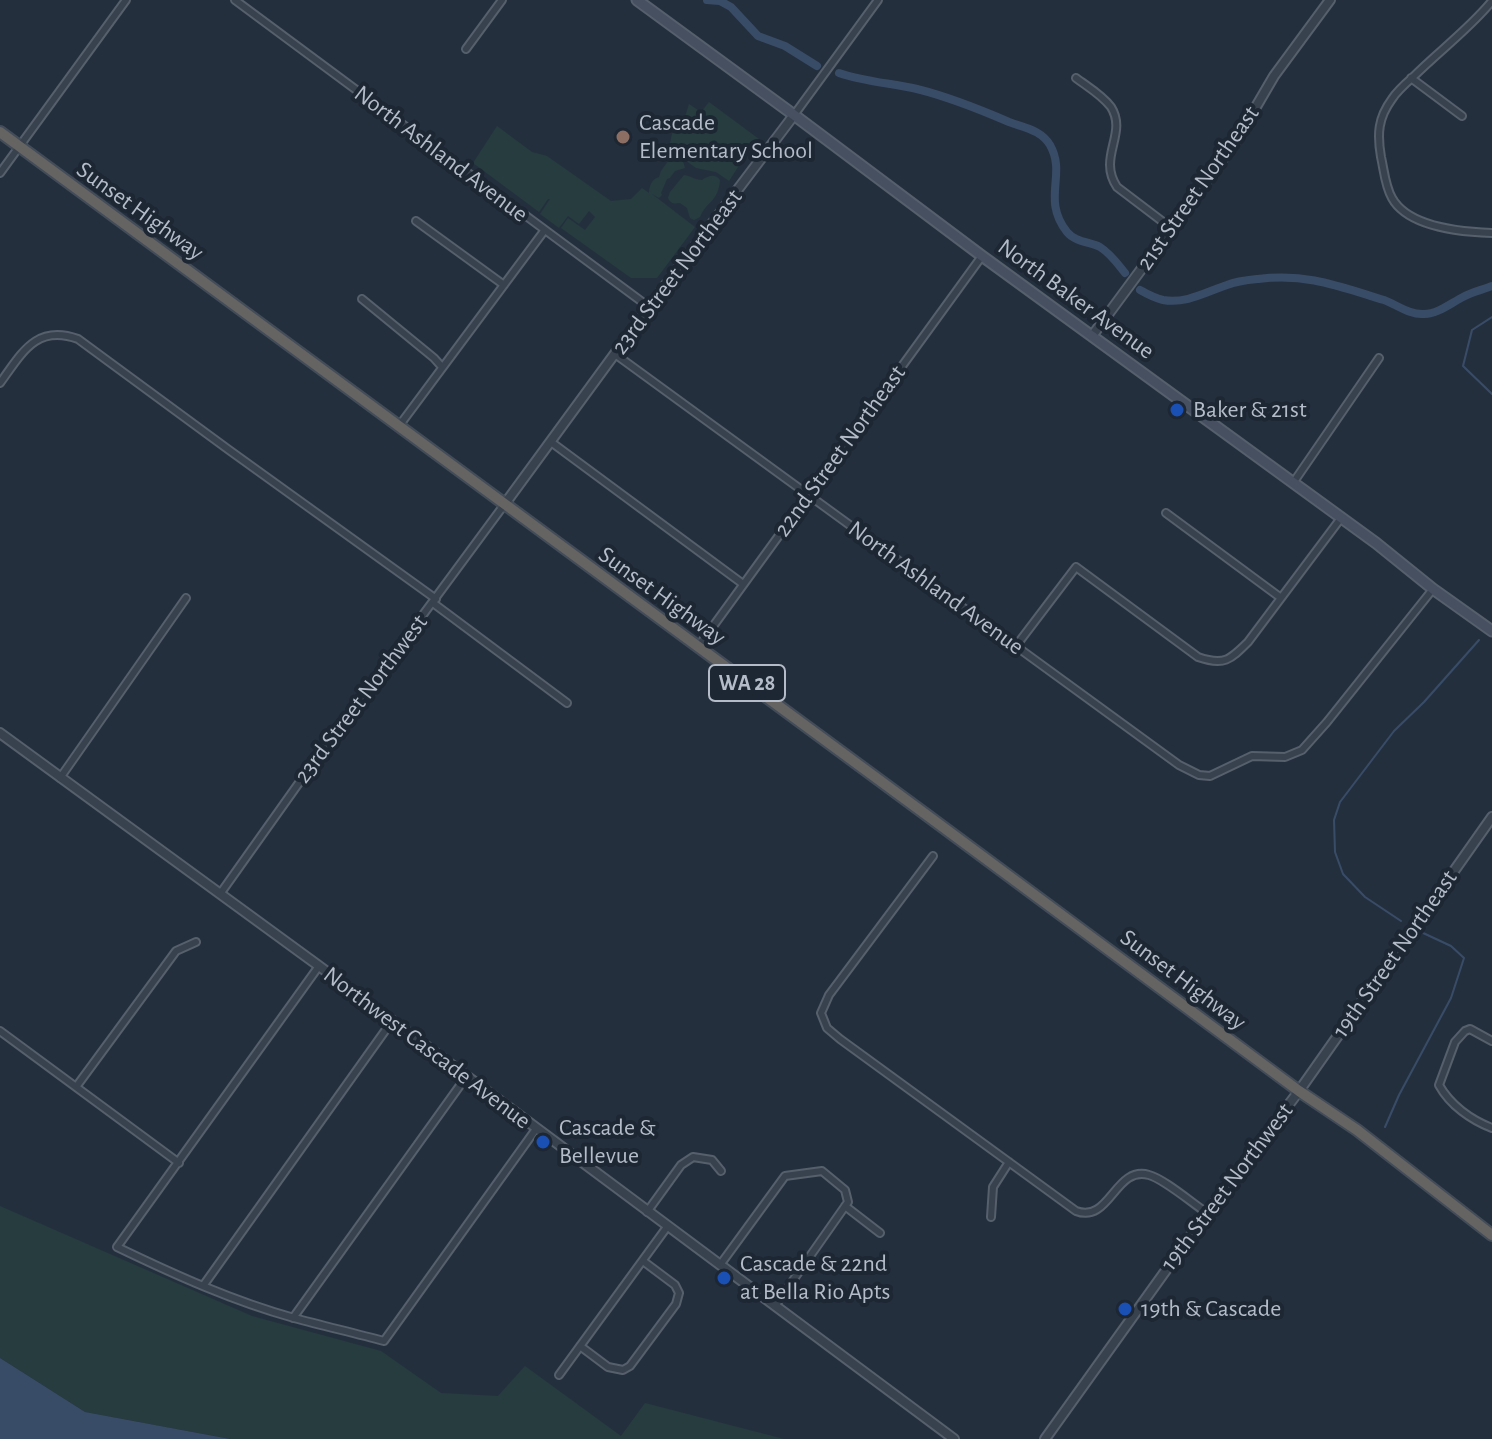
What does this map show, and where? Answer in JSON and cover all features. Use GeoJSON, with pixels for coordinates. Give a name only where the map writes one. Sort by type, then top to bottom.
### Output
{"type":"FeatureCollection","features":[{"type":"Feature","properties":{"kind":"highway","name":"Sunset Highway"},"geometry":{"type":"LineString","coordinates":[[0,132],[1490,1229]]}},
{"type":"Feature","properties":{"kind":"main road","name":"North Baker Avenue"},"geometry":{"type":"LineString","coordinates":[[637,0],[1492,631]]}},
{"type":"Feature","properties":{"kind":"street"},"geometry":{"type":"LineString","coordinates":[[0,173],[126,0]]}},
{"type":"Feature","properties":{"kind":"street","name":"North Ashland Avenue"},"geometry":{"type":"LineString","coordinates":[[235,0],[649,307]]}},
{"type":"Feature","properties":{"kind":"street"},"geometry":{"type":"LineString","coordinates":[[466,49],[502,0]]}},
{"type":"Feature","properties":{"kind":"street","name":"23rd Street Northeast"},"geometry":{"type":"LineString","coordinates":[[504,505],[878,0]]}},
{"type":"Feature","properties":{"kind":"street","name":"21st Street Northeast"},"geometry":{"type":"LineString","coordinates":[[1092,336],[1236,141],[1274,76],[1330,0]]}},
{"type":"Feature","properties":{"kind":"street"},"geometry":{"type":"LineString","coordinates":[[1491,2],[1475,21],[1394,95],[1383,112],[1378,128],[1386,184],[1392,200],[1403,211],[1428,222],[1492,233]]}},
{"type":"Feature","properties":{"kind":"street"},"geometry":{"type":"LineString","coordinates":[[1076,78],[1104,100],[1115,117],[1116,134],[1109,168],[1117,187],[1171,228]]}},
{"type":"Feature","properties":{"kind":"street"},"geometry":{"type":"LineString","coordinates":[[1411,78],[1462,116]]}},
{"type":"Feature","properties":{"kind":"street"},"geometry":{"type":"LineString","coordinates":[[416,221],[504,285]]}},
{"type":"Feature","properties":{"kind":"street"},"geometry":{"type":"LineString","coordinates":[[399,426],[544,231]]}},
{"type":"Feature","properties":{"kind":"street","name":"22nd Street Northeast"},"geometry":{"type":"LineString","coordinates":[[698,647],[982,256]]}},
{"type":"Feature","properties":{"kind":"street"},"geometry":{"type":"LineString","coordinates":[[362,299],[442,367]]}},
{"type":"Feature","properties":{"kind":"street"},"geometry":{"type":"LineString","coordinates":[[0,383],[27,346],[42,337],[68,335],[89,345],[567,703]]}},
{"type":"Feature","properties":{"kind":"street","name":"North Ashland Avenue"},"geometry":{"type":"LineString","coordinates":[[615,354],[1189,772],[1199,775],[1210,776],[1252,756],[1285,757],[1311,741],[1433,589]]}},
{"type":"Feature","properties":{"kind":"street"},"geometry":{"type":"LineString","coordinates":[[1293,483],[1379,358]]}},
{"type":"Feature","properties":{"kind":"street"},"geometry":{"type":"LineString","coordinates":[[551,442],[743,584]]}},
{"type":"Feature","properties":{"kind":"street","name":"23rd Street Northwest"},"geometry":{"type":"LineString","coordinates":[[220,894],[504,505]]}},
{"type":"Feature","properties":{"kind":"street"},"geometry":{"type":"LineString","coordinates":[[1166,513],[1281,598]]}},
{"type":"Feature","properties":{"kind":"street"},"geometry":{"type":"LineString","coordinates":[[1016,646],[1076,567],[1198,657],[1216,663],[1232,658],[1248,642],[1341,518]]}},
{"type":"Feature","properties":{"kind":"street"},"geometry":{"type":"LineString","coordinates":[[60,778],[186,598]]}},
{"type":"Feature","properties":{"kind":"street","name":"Northwest Cascade Avenue"},"geometry":{"type":"LineString","coordinates":[[0,733],[319,966],[954,1439]]}},
{"type":"Feature","properties":{"kind":"street","name":"19th Street Northeast"},"geometry":{"type":"LineString","coordinates":[[1299,1091],[1492,817]]}},
{"type":"Feature","properties":{"kind":"street"},"geometry":{"type":"LineString","coordinates":[[933,856],[834,986],[821,1013],[827,1028],[1081,1214],[1102,1208],[1127,1179],[1143,1174],[1151,1175],[1207,1213]]}},
{"type":"Feature","properties":{"kind":"street"},"geometry":{"type":"LineString","coordinates":[[76,1087],[176,951],[196,942]]}},
{"type":"Feature","properties":{"kind":"street"},"geometry":{"type":"LineString","coordinates":[[319,966],[117,1247],[203,1286],[293,1318],[384,1341],[536,1129]]}},
{"type":"Feature","properties":{"kind":"street"},"geometry":{"type":"LineString","coordinates":[[203,1286],[392,1021]]}},
{"type":"Feature","properties":{"kind":"street"},"geometry":{"type":"LineString","coordinates":[[1492,1041],[1470,1029],[1465,1031],[1455,1042],[1439,1085],[1470,1118],[1492,1128]]}},
{"type":"Feature","properties":{"kind":"street"},"geometry":{"type":"LineString","coordinates":[[0,1031],[179,1163]]}},
{"type":"Feature","properties":{"kind":"street"},"geometry":{"type":"LineString","coordinates":[[293,1318],[466,1077]]}},
{"type":"Feature","properties":{"kind":"street","name":"19th Street Northwest"},"geometry":{"type":"LineString","coordinates":[[1045,1439],[1299,1091]]}},
{"type":"Feature","properties":{"kind":"street"},"geometry":{"type":"LineString","coordinates":[[647,1212],[681,1165],[693,1157],[712,1160],[721,1171]]}},
{"type":"Feature","properties":{"kind":"street"},"geometry":{"type":"LineString","coordinates":[[991,1217],[993,1187],[1009,1162]]}},
{"type":"Feature","properties":{"kind":"street"},"geometry":{"type":"LineString","coordinates":[[720,1265],[785,1176],[822,1171],[845,1190],[848,1202],[775,1306]]}},
{"type":"Feature","properties":{"kind":"street"},"geometry":{"type":"LineString","coordinates":[[845,1206],[880,1233]]}},
{"type":"Feature","properties":{"kind":"street"},"geometry":{"type":"LineString","coordinates":[[559,1375],[667,1227]]}},
{"type":"Feature","properties":{"kind":"street"},"geometry":{"type":"LineString","coordinates":[[580,1346],[608,1367],[623,1370],[630,1366],[676,1304],[679,1293],[675,1285],[643,1261]]}},
{"type":"Feature","properties":{"kind":"green space"},"geometry":{"type":"Polygon","coordinates":[[[709,102],[759,139],[729,181],[716,172],[696,168],[682,158],[685,168],[675,171],[667,179],[659,198],[652,194],[695,227],[657,278],[631,278],[561,228],[568,218],[585,230],[595,217],[589,211],[579,224],[568,216],[559,228],[540,214],[550,199],[539,212],[473,163],[497,126],[532,152],[547,156],[611,201],[631,199],[642,188],[649,193],[651,183],[659,177],[671,157],[680,157],[669,148],[672,134],[689,104],[701,112],[709,102]]]}},
{"type":"Feature","properties":{"kind":"green space"},"geometry":{"type":"Polygon","coordinates":[[[684,175],[702,180],[714,176],[720,180],[715,197],[700,217],[694,220],[690,218],[687,208],[668,198],[684,175]]]}},
{"type":"Feature","properties":{"kind":"green space"},"geometry":{"type":"Polygon","coordinates":[[[0,1206],[252,1316],[381,1351],[441,1393],[498,1396],[525,1366],[621,1436],[645,1403],[784,1439],[230,1439],[85,1412],[0,1358],[0,1206]]]}},
{"type":"Feature","properties":{"kind":"water"},"geometry":{"type":"Polygon","coordinates":[[[0,1358],[85,1412],[230,1439],[0,1439],[0,1358]]]}},
{"type":"Feature","properties":{"kind":"waterway"},"geometry":{"type":"LineString","coordinates":[[707,0],[720,1],[731,7],[758,36],[785,46],[817,66]]}},
{"type":"Feature","properties":{"kind":"waterway"},"geometry":{"type":"LineString","coordinates":[[839,73],[941,96],[1042,136],[1055,156],[1056,209],[1067,232],[1078,240],[1100,247],[1125,273]]}},
{"type":"Feature","properties":{"kind":"waterway"},"geometry":{"type":"LineString","coordinates":[[1140,290],[1171,301],[1196,297],[1239,282],[1307,279],[1384,300],[1419,314],[1429,314],[1492,286]]}},
{"type":"Feature","properties":{"kind":"waterway"},"geometry":{"type":"LineString","coordinates":[[1492,317],[1472,330],[1463,366],[1492,394]]}},
{"type":"Feature","properties":{"kind":"waterway"},"geometry":{"type":"LineString","coordinates":[[1401,921],[1365,897],[1343,874],[1335,852],[1334,820],[1340,802],[1394,731],[1479,640]]}},
{"type":"Feature","properties":{"kind":"waterway"},"geometry":{"type":"LineString","coordinates":[[1385,1127],[1451,998],[1464,958],[1451,946],[1421,932]]}},
{"type":"Feature","properties":{"kind":"place","name":"Cascade Elementary School"},"geometry":{"type":"Point","coordinates":[623,137]}},
{"type":"Feature","properties":{"kind":"place","name":"Baker & 21st"},"geometry":{"type":"Point","coordinates":[1177,410]}},
{"type":"Feature","properties":{"kind":"place","name":"Cascade & Bellevue"},"geometry":{"type":"Point","coordinates":[543,1142]}},
{"type":"Feature","properties":{"kind":"place","name":"Cascade & 22nd at Bella Rio Apts"},"geometry":{"type":"Point","coordinates":[724,1278]}},
{"type":"Feature","properties":{"kind":"place","name":"19th & Cascade"},"geometry":{"type":"Point","coordinates":[1125,1309]}}]}
